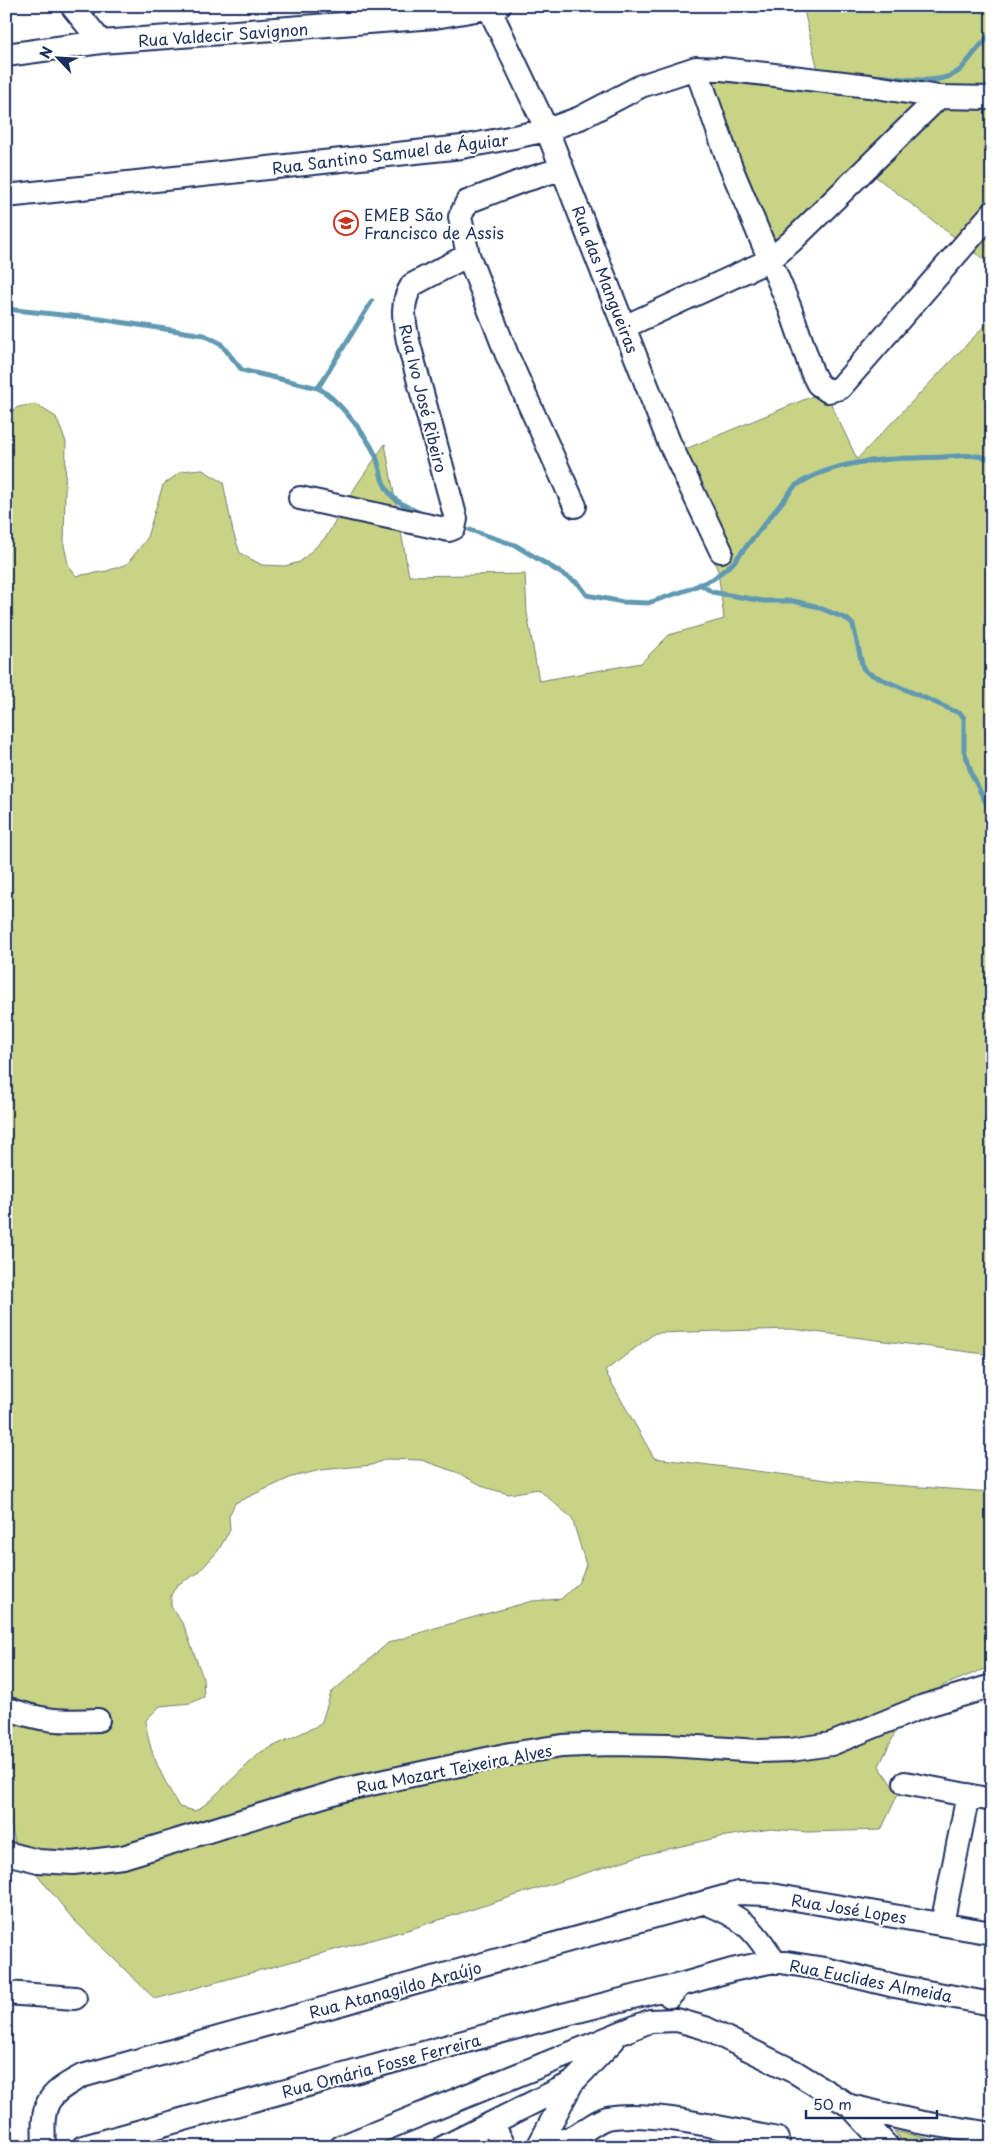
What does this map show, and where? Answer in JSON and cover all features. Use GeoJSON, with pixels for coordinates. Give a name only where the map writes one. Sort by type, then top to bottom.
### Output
{"type":"FeatureCollection","features":[{"type":"Feature","properties":{"kind":"street"},"geometry":{"type":"LineString","coordinates":[[72,6],[101,42]]}},
{"type":"Feature","properties":{"kind":"street","name":"Rua Valdecir Savignon"},"geometry":{"type":"LineString","coordinates":[[6,55],[101,42],[408,20],[494,7]]}},
{"type":"Feature","properties":{"kind":"street","name":"Rua das Mangueiras"},"geometry":{"type":"LineString","coordinates":[[494,7],[547,130],[670,442],[721,551]]}},
{"type":"Feature","properties":{"kind":"street"},"geometry":{"type":"LineString","coordinates":[[696,68],[730,165],[790,308],[812,372],[818,384],[828,391],[840,388],[869,357],[936,275],[992,213]]}},
{"type":"Feature","properties":{"kind":"street","name":"Rua Santino Samuel de Águiar"},"geometry":{"type":"LineString","coordinates":[[6,196],[462,146],[547,130],[580,118],[641,86],[696,68],[869,86],[939,97],[992,98]]}},
{"type":"Feature","properties":{"kind":"street"},"geometry":{"type":"LineString","coordinates":[[624,327],[770,260],[792,241],[939,97]]}},
{"type":"Feature","properties":{"kind":"street"},"geometry":{"type":"LineString","coordinates":[[561,169],[496,190],[467,202],[460,217],[468,255],[506,355],[575,506]]}},
{"type":"Feature","properties":{"kind":"street","name":"Rua Ivo José Ribeiro"},"geometry":{"type":"LineString","coordinates":[[300,498],[449,530],[456,525],[456,519],[408,341],[403,314],[407,293],[412,284],[468,255]]}},
{"type":"Feature","properties":{"kind":"street","name":"Rua Mozart Teixeira Alves"},"geometry":{"type":"LineString","coordinates":[[6,1853],[38,1862],[73,1863],[123,1858],[343,1790],[510,1754],[562,1746],[668,1744],[758,1751],[791,1750],[830,1744],[924,1706],[992,1686]]}},
{"type":"Feature","properties":{"kind":"street"},"geometry":{"type":"LineString","coordinates":[[6,1708],[26,1715],[58,1722],[98,1720]]}},
{"type":"Feature","properties":{"kind":"street"},"geometry":{"type":"LineString","coordinates":[[905,1783],[992,1800]]}},
{"type":"Feature","properties":{"kind":"street"},"geometry":{"type":"LineString","coordinates":[[942,1924],[968,1795]]}},
{"type":"Feature","properties":{"kind":"street","name":"Rua José Lopes"},"geometry":{"type":"LineString","coordinates":[[706,1903],[738,1893],[766,1894],[992,1933]]}},
{"type":"Feature","properties":{"kind":"street"},"geometry":{"type":"LineString","coordinates":[[706,1903],[731,1913],[750,1926],[774,1961]]}},
{"type":"Feature","properties":{"kind":"street","name":"Rua Atanagildo Araújo"},"geometry":{"type":"LineString","coordinates":[[44,2147],[44,2109],[52,2094],[82,2076],[706,1903]]}},
{"type":"Feature","properties":{"kind":"street","name":"Rua Euclides Almeida"},"geometry":{"type":"LineString","coordinates":[[680,1985],[732,1970],[774,1961],[825,1969],[895,1986],[992,2004]]}},
{"type":"Feature","properties":{"kind":"street"},"geometry":{"type":"LineString","coordinates":[[650,2021],[680,1985]]}},
{"type":"Feature","properties":{"kind":"street","name":"Rua Omária Fosse Ferreira"},"geometry":{"type":"LineString","coordinates":[[83,2147],[543,2020],[680,1985]]}},
{"type":"Feature","properties":{"kind":"street"},"geometry":{"type":"LineString","coordinates":[[6,1993],[75,1998]]}},
{"type":"Feature","properties":{"kind":"street"},"geometry":{"type":"LineString","coordinates":[[341,2147],[650,2021],[677,2020],[705,2028],[795,2072],[850,2106],[888,2147]]}},
{"type":"Feature","properties":{"kind":"street"},"geometry":{"type":"LineString","coordinates":[[540,2147],[572,2083],[619,2034]]}},
{"type":"Feature","properties":{"kind":"street"},"geometry":{"type":"LineString","coordinates":[[444,2147],[572,2083]]}},
{"type":"Feature","properties":{"kind":"street"},"geometry":{"type":"LineString","coordinates":[[850,2106],[918,2122],[992,2134]]}},
{"type":"Feature","properties":{"kind":"street"},"geometry":{"type":"LineString","coordinates":[[540,2147],[579,2134],[604,2119],[618,2116],[674,2120],[778,2139]]}},
{"type":"Feature","properties":{"kind":"street"},"geometry":{"type":"LineString","coordinates":[[492,2124],[505,2147]]}},
{"type":"Feature","properties":{"kind":"green space"},"geometry":{"type":"Polygon","coordinates":[[[803,6],[992,6],[992,266],[863,167],[778,251],[708,76],[820,79],[803,6]]]}},
{"type":"Feature","properties":{"kind":"green space"},"geometry":{"type":"Polygon","coordinates":[[[992,318],[992,1355],[792,1329],[655,1333],[605,1371],[654,1458],[835,1481],[992,1492],[992,1666],[942,1686],[896,1731],[879,1766],[898,1794],[881,1830],[807,1832],[771,1829],[720,1837],[639,1856],[411,1929],[155,1999],[72,1918],[16,1848],[6,1798],[6,415],[18,407],[35,404],[56,417],[66,442],[64,545],[68,564],[76,576],[107,571],[127,564],[146,540],[163,485],[182,471],[201,469],[223,482],[233,532],[240,553],[262,565],[285,566],[300,562],[326,537],[356,486],[385,444],[409,576],[525,574],[527,613],[539,681],[641,663],[669,635],[724,619],[718,571],[671,455],[825,391],[857,459],[992,318]],[[386,1459],[372,1465],[321,1470],[292,1477],[235,1503],[229,1516],[230,1530],[218,1551],[198,1573],[177,1585],[171,1595],[171,1606],[184,1626],[203,1678],[204,1697],[191,1703],[160,1706],[146,1720],[149,1743],[153,1754],[179,1807],[195,1811],[206,1804],[261,1752],[321,1724],[331,1693],[388,1643],[532,1601],[561,1599],[579,1582],[586,1565],[572,1518],[538,1489],[509,1494],[487,1488],[456,1472],[421,1460],[386,1459]]]}},
{"type":"Feature","properties":{"kind":"green space"},"geometry":{"type":"Polygon","coordinates":[[[894,2131],[966,2147],[905,2147],[894,2131]]]}},
{"type":"Feature","properties":{"kind":"waterway"},"geometry":{"type":"LineString","coordinates":[[874,76],[931,80],[953,75],[961,69],[992,34]]}},
{"type":"Feature","properties":{"kind":"waterway"},"geometry":{"type":"LineString","coordinates":[[318,388],[372,301]]}},
{"type":"Feature","properties":{"kind":"waterway"},"geometry":{"type":"LineString","coordinates":[[6,309],[100,319],[204,335],[220,343],[242,370],[318,388],[342,408],[365,437],[375,454],[385,486],[392,496],[402,504],[422,514]]}},
{"type":"Feature","properties":{"kind":"waterway"},"geometry":{"type":"LineString","coordinates":[[470,530],[515,545],[579,584],[587,595],[623,602],[648,603],[713,579],[733,563],[795,486],[812,477],[848,465],[886,459],[980,456],[992,460]]}},
{"type":"Feature","properties":{"kind":"waterway"},"geometry":{"type":"LineString","coordinates":[[700,584],[712,592],[763,601],[793,601],[815,606],[847,619],[853,625],[863,668],[868,673],[961,714],[964,718],[964,750],[972,775],[992,815]]}},
{"type":"Feature","properties":{"kind":"place","name":"EMEB São Francisco de Assis"},"geometry":{"type":"Point","coordinates":[346,223]}}]}
